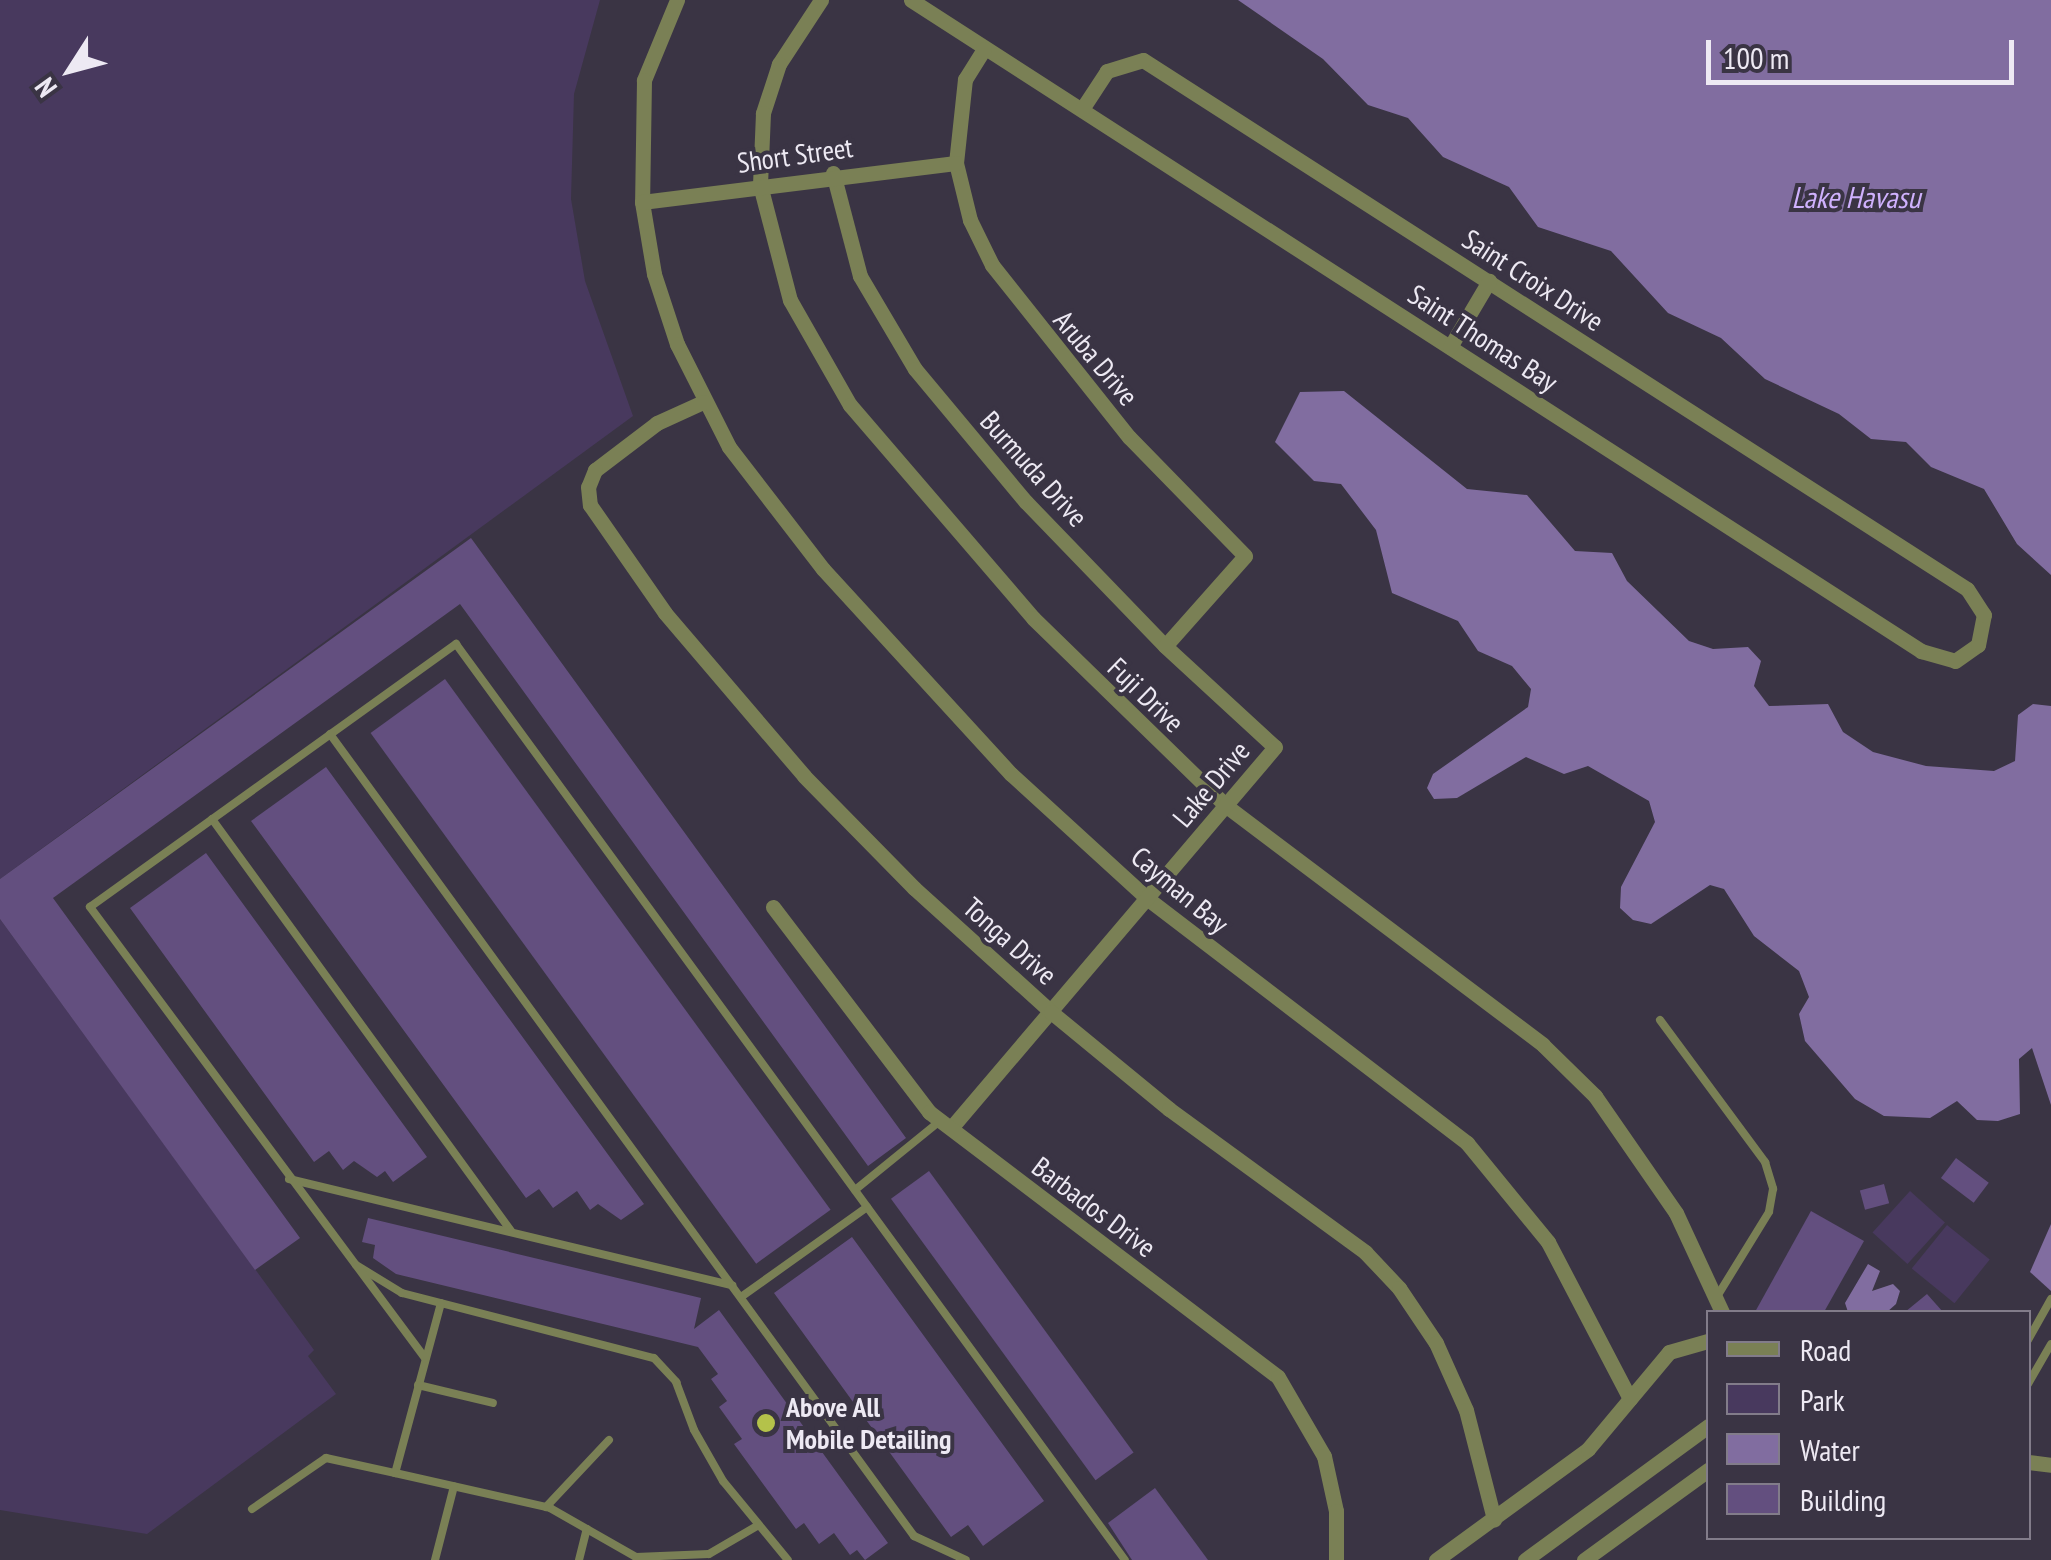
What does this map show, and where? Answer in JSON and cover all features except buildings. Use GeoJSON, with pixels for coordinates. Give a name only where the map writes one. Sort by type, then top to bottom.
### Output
{"type":"FeatureCollection","features":[{"type":"Feature","properties":{"kind":"street"},"geometry":{"type":"LineString","coordinates":[[677,0],[644,80],[642,202],[654,274],[703,402]]}},
{"type":"Feature","properties":{"kind":"street","name":"Fuji Drive"},"geometry":{"type":"LineString","coordinates":[[822,0],[780,64],[763,112],[760,184],[790,300],[850,405],[1032,618],[1225,805],[1556,1058],[1644,1160],[1718,1294],[1722,1310]]}},
{"type":"Feature","properties":{"kind":"street","name":"Saint Thomas Bay"},"geometry":{"type":"LineString","coordinates":[[911,0],[1920,651],[1955,662],[1978,645],[1984,615],[1966,589]]}},
{"type":"Feature","properties":{"kind":"street","name":"Aruba Drive"},"geometry":{"type":"LineString","coordinates":[[984,49],[965,79],[956,163],[970,220],[1019,305],[1130,437],[1245,556],[1165,646]]}},
{"type":"Feature","properties":{"kind":"street","name":"Saint Croix Drive"},"geometry":{"type":"LineString","coordinates":[[1082,109],[1107,71],[1143,60],[1966,589]]}},
{"type":"Feature","properties":{"kind":"street","name":"Short Street"},"geometry":{"type":"LineString","coordinates":[[642,202],[833,173],[956,163]]}},
{"type":"Feature","properties":{"kind":"street","name":"Burmuda Drive"},"geometry":{"type":"LineString","coordinates":[[833,173],[860,276],[915,369],[1026,502],[1165,646],[1275,747]]}},
{"type":"Feature","properties":{"kind":"street"},"geometry":{"type":"LineString","coordinates":[[1450,347],[1489,281]]}},
{"type":"Feature","properties":{"kind":"street","name":"Cayman Bay"},"geometry":{"type":"LineString","coordinates":[[703,402],[763,493],[910,667],[1011,774],[1148,899],[1467,1143],[1548,1242],[1630,1399]]}},
{"type":"Feature","properties":{"kind":"street","name":"Tonga Drive"},"geometry":{"type":"LineString","coordinates":[[703,402],[657,423],[595,470],[590,505],[665,612],[804,776],[1050,1012],[1169,1109],[1365,1252],[1400,1288],[1436,1343],[1466,1410],[1494,1519]]}},
{"type":"Feature","properties":{"kind":"street","name":"Lake Drive"},"geometry":{"type":"LineString","coordinates":[[946,1124],[1050,1012],[1275,747]]}},
{"type":"Feature","properties":{"kind":"street","name":"Barbados Drive"},"geometry":{"type":"LineString","coordinates":[[773,907],[918,1102],[1278,1377],[1324,1456],[1336,1512],[1336,1560]]}},
{"type":"Feature","properties":{"kind":"street"},"geometry":{"type":"LineString","coordinates":[[1436,1560],[1588,1450],[1669,1352],[1706,1342]]}},
{"type":"Feature","properties":{"kind":"street"},"geometry":{"type":"LineString","coordinates":[[1525,1560],[1706,1427]]}},
{"type":"Feature","properties":{"kind":"street"},"geometry":{"type":"LineString","coordinates":[[1584,1560],[1706,1471]]}},
{"type":"Feature","properties":{"kind":"lane"},"geometry":{"type":"LineString","coordinates":[[425,1358],[320,1223],[90,907],[456,644],[1125,1560]]}},
{"type":"Feature","properties":{"kind":"lane"},"geometry":{"type":"LineString","coordinates":[[330,734],[914,1536],[966,1560]]}},
{"type":"Feature","properties":{"kind":"lane"},"geometry":{"type":"LineString","coordinates":[[212,819],[510,1231]]}},
{"type":"Feature","properties":{"kind":"lane"},"geometry":{"type":"LineString","coordinates":[[1660,1020],[1765,1162],[1773,1189],[1769,1212],[1718,1294]]}},
{"type":"Feature","properties":{"kind":"lane"},"geometry":{"type":"LineString","coordinates":[[855,1190],[946,1124]]}},
{"type":"Feature","properties":{"kind":"lane"},"geometry":{"type":"LineString","coordinates":[[288,1178],[732,1285]]}},
{"type":"Feature","properties":{"kind":"lane"},"geometry":{"type":"LineString","coordinates":[[741,1297],[867,1206]]}},
{"type":"Feature","properties":{"kind":"lane"},"geometry":{"type":"LineString","coordinates":[[348,1258],[387,1287],[658,1361],[676,1382],[708,1456],[757,1526],[788,1560]]}},
{"type":"Feature","properties":{"kind":"lane"},"geometry":{"type":"LineString","coordinates":[[2031,1335],[2051,1299]]}},
{"type":"Feature","properties":{"kind":"lane"},"geometry":{"type":"LineString","coordinates":[[396,1473],[441,1304]]}},
{"type":"Feature","properties":{"kind":"lane"},"geometry":{"type":"LineString","coordinates":[[2031,1379],[2051,1344]]}},
{"type":"Feature","properties":{"kind":"lane"},"geometry":{"type":"LineString","coordinates":[[418,1385],[492,1403]]}},
{"type":"Feature","properties":{"kind":"lane"},"geometry":{"type":"LineString","coordinates":[[546,1507],[608,1440]]}},
{"type":"Feature","properties":{"kind":"lane"},"geometry":{"type":"LineString","coordinates":[[252,1509],[326,1458],[546,1507],[632,1556],[717,1556],[757,1526]]}},
{"type":"Feature","properties":{"kind":"lane"},"geometry":{"type":"LineString","coordinates":[[435,1560],[454,1486]]}},
{"type":"Feature","properties":{"kind":"lane"},"geometry":{"type":"LineString","coordinates":[[579,1560],[587,1529]]}},
{"type":"Feature","properties":{"kind":"green space"},"geometry":{"type":"Polygon","coordinates":[[[0,0],[600,0],[574,94],[571,199],[585,281],[633,416],[0,879],[0,0]]]}},
{"type":"Feature","properties":{"kind":"green space"},"geometry":{"type":"Polygon","coordinates":[[[0,919],[314,1350],[308,1356],[336,1394],[147,1534],[0,1510],[0,919]]]}},
{"type":"Feature","properties":{"kind":"green space"},"geometry":{"type":"Polygon","coordinates":[[[1910,1191],[1945,1222],[1907,1264],[1873,1233],[1910,1191]]]}},
{"type":"Feature","properties":{"kind":"green space"},"geometry":{"type":"Polygon","coordinates":[[[1947,1225],[1990,1260],[1955,1303],[1912,1269],[1947,1225]]]}},
{"type":"Feature","properties":{"kind":"water","name":"Lake Havasu"},"geometry":{"type":"Polygon","coordinates":[[[1238,0],[2051,0],[2051,575],[2017,544],[1984,489],[1931,467],[1906,442],[1871,439],[1839,414],[1765,379],[1721,338],[1668,313],[1611,251],[1538,227],[1509,187],[1443,157],[1408,118],[1368,105],[1323,59],[1238,0]]]}},
{"type":"Feature","properties":{"kind":"water"},"geometry":{"type":"Polygon","coordinates":[[[1344,391],[1467,489],[1527,495],[1575,551],[1612,553],[1627,581],[1689,641],[1713,649],[1748,647],[1761,661],[1754,686],[1769,706],[1828,704],[1843,732],[1873,752],[1926,766],[1994,771],[2015,761],[2018,715],[2033,704],[2051,706],[2051,1105],[2032,1048],[2019,1059],[2020,1114],[1998,1121],[1977,1120],[1957,1101],[1930,1118],[1884,1116],[1855,1099],[1805,1041],[1799,1014],[1809,997],[1799,971],[1754,936],[1724,889],[1710,885],[1651,924],[1633,920],[1620,908],[1621,887],[1655,822],[1649,801],[1588,766],[1564,774],[1526,757],[1457,798],[1434,799],[1427,788],[1433,774],[1528,707],[1531,689],[1512,666],[1478,651],[1458,621],[1392,593],[1376,530],[1341,484],[1314,481],[1275,442],[1300,392],[1344,391]]]}},
{"type":"Feature","properties":{"kind":"water"},"geometry":{"type":"Polygon","coordinates":[[[2051,1224],[2051,1291],[2030,1272],[2051,1224]]]}},
{"type":"Feature","properties":{"kind":"water"},"geometry":{"type":"Polygon","coordinates":[[[1868,1264],[1880,1271],[1872,1291],[1893,1284],[1900,1291],[1889,1310],[1847,1310],[1845,1303],[1868,1264]]]}},
{"type":"Feature","properties":{"kind":"place","name":"Above All Mobile Detailing"},"geometry":{"type":"Point","coordinates":[766,1423]}}]}
